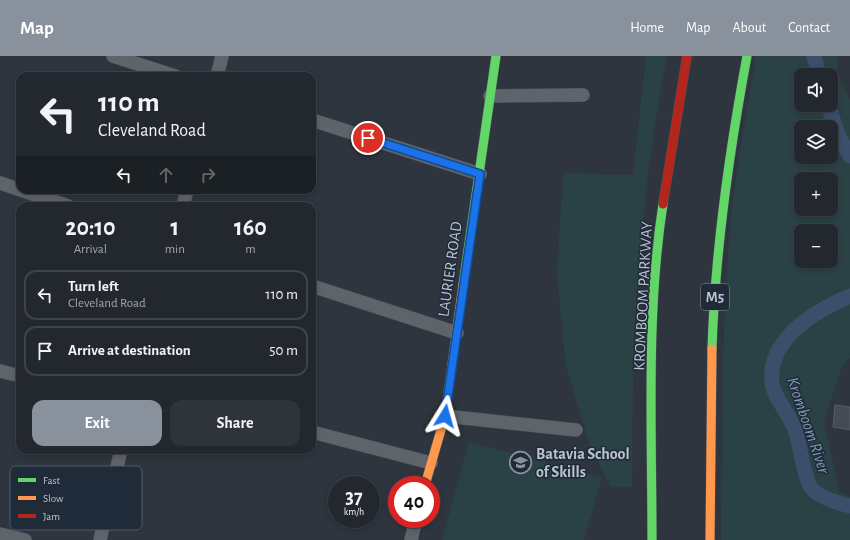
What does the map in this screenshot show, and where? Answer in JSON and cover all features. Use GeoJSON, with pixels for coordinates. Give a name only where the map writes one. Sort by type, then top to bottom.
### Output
{"type":"FeatureCollection","features":[{"type":"Feature","properties":{"kind":"main road","name":"LAURIER ROAD"},"geometry":{"type":"LineString","coordinates":[[428,476],[445,416],[496,56]]}},
{"type":"Feature","properties":{"kind":"main road","name":"KROMBOOM PARKWAY"},"geometry":{"type":"LineString","coordinates":[[652,540],[652,333],[659,232],[687,56]]}},
{"type":"Feature","properties":{"kind":"main road","name":"M5"},"geometry":{"type":"LineString","coordinates":[[710,540],[712,336],[719,233],[731,141],[747,56]]}},
{"type":"Feature","properties":{"kind":"street"},"geometry":{"type":"LineString","coordinates":[[113,56],[163,72]]}},
{"type":"Feature","properties":{"kind":"street"},"geometry":{"type":"LineString","coordinates":[[218,72],[222,56]]}},
{"type":"Feature","properties":{"kind":"street"},"geometry":{"type":"LineString","coordinates":[[490,96],[583,95]]}},
{"type":"Feature","properties":{"kind":"street"},"geometry":{"type":"LineString","coordinates":[[316,121],[480,174]]}},
{"type":"Feature","properties":{"kind":"street"},"geometry":{"type":"LineString","coordinates":[[0,183],[16,188]]}},
{"type":"Feature","properties":{"kind":"street"},"geometry":{"type":"LineString","coordinates":[[33,194],[56,202]]}},
{"type":"Feature","properties":{"kind":"street"},"geometry":{"type":"LineString","coordinates":[[316,287],[457,333]]}},
{"type":"Feature","properties":{"kind":"street"},"geometry":{"type":"LineString","coordinates":[[0,371],[16,375]]}},
{"type":"Feature","properties":{"kind":"street"},"geometry":{"type":"LineString","coordinates":[[445,416],[576,430]]}},
{"type":"Feature","properties":{"kind":"street"},"geometry":{"type":"LineString","coordinates":[[316,433],[431,463]]}},
{"type":"Feature","properties":{"kind":"street"},"geometry":{"type":"LineString","coordinates":[[118,466],[121,454]]}},
{"type":"Feature","properties":{"kind":"street"},"geometry":{"type":"LineString","coordinates":[[411,540],[414,528]]}},
{"type":"Feature","properties":{"kind":"street"},"geometry":{"type":"LineString","coordinates":[[100,540],[102,530]]}},
{"type":"Feature","properties":{"kind":"street"},"geometry":{"type":"LineString","coordinates":[[0,534],[25,540]]}},
{"type":"Feature","properties":{"kind":"green space"},"geometry":{"type":"Polygon","coordinates":[[[646,56],[667,56],[651,150],[638,276],[634,352],[632,487],[610,487],[587,437],[565,362],[557,273],[563,173],[633,175],[646,56]]]}},
{"type":"Feature","properties":{"kind":"green space"},"geometry":{"type":"Polygon","coordinates":[[[756,56],[837,56],[837,68],[794,68],[794,112],[838,112],[838,72],[850,100],[850,358],[843,364],[824,421],[839,491],[850,497],[850,540],[721,540],[722,384],[727,268],[735,186],[756,56]]]}},
{"type":"Feature","properties":{"kind":"green space","name":"Batavia School of Skills"},"geometry":{"type":"Polygon","coordinates":[[[469,442],[602,478],[584,540],[442,540],[469,442]]]}},
{"type":"Feature","properties":{"kind":"building"},"geometry":{"type":"Polygon","coordinates":[[[835,405],[850,407],[850,430],[833,427],[835,405]]]}},
{"type":"Feature","properties":{"kind":"waterway","name":"Kromboom River"},"geometry":{"type":"LineString","coordinates":[[814,56],[817,68]]}},
{"type":"Feature","properties":{"kind":"waterway","name":"Kromboom River"},"geometry":{"type":"LineString","coordinates":[[830,112],[839,137],[850,156]]}},
{"type":"Feature","properties":{"kind":"waterway","name":"Kromboom River"},"geometry":{"type":"LineString","coordinates":[[850,296],[822,310],[796,329],[785,340],[777,353],[772,367],[773,389],[793,424],[805,473],[810,486],[822,496],[850,506]]}},
{"type":"Feature","properties":{"kind":"traffic: fast"},"geometry":{"type":"LineString","coordinates":[[463,285],[496,56]]}},
{"type":"Feature","properties":{"kind":"traffic: fast"},"geometry":{"type":"LineString","coordinates":[[712,349],[716,275],[724,202],[734,129],[747,56]]}},
{"type":"Feature","properties":{"kind":"traffic: fast"},"geometry":{"type":"LineString","coordinates":[[652,540],[652,329],[654,287],[663,204]]}},
{"type":"Feature","properties":{"kind":"traffic: slow"},"geometry":{"type":"LineString","coordinates":[[428,476],[445,416],[463,285]]}},
{"type":"Feature","properties":{"kind":"traffic: slow"},"geometry":{"type":"LineString","coordinates":[[710,540],[712,349]]}},
{"type":"Feature","properties":{"kind":"traffic: jam"},"geometry":{"type":"LineString","coordinates":[[663,204],[687,56]]}},
{"type":"Feature","properties":{"kind":"place","name":"Batavia School of Skills"},"geometry":{"type":"Point","coordinates":[521,462]}},
{"type":"Feature","properties":{"kind":"route"},"geometry":{"type":"LineString","coordinates":[[368,138],[480,174],[445,416]]}}]}
